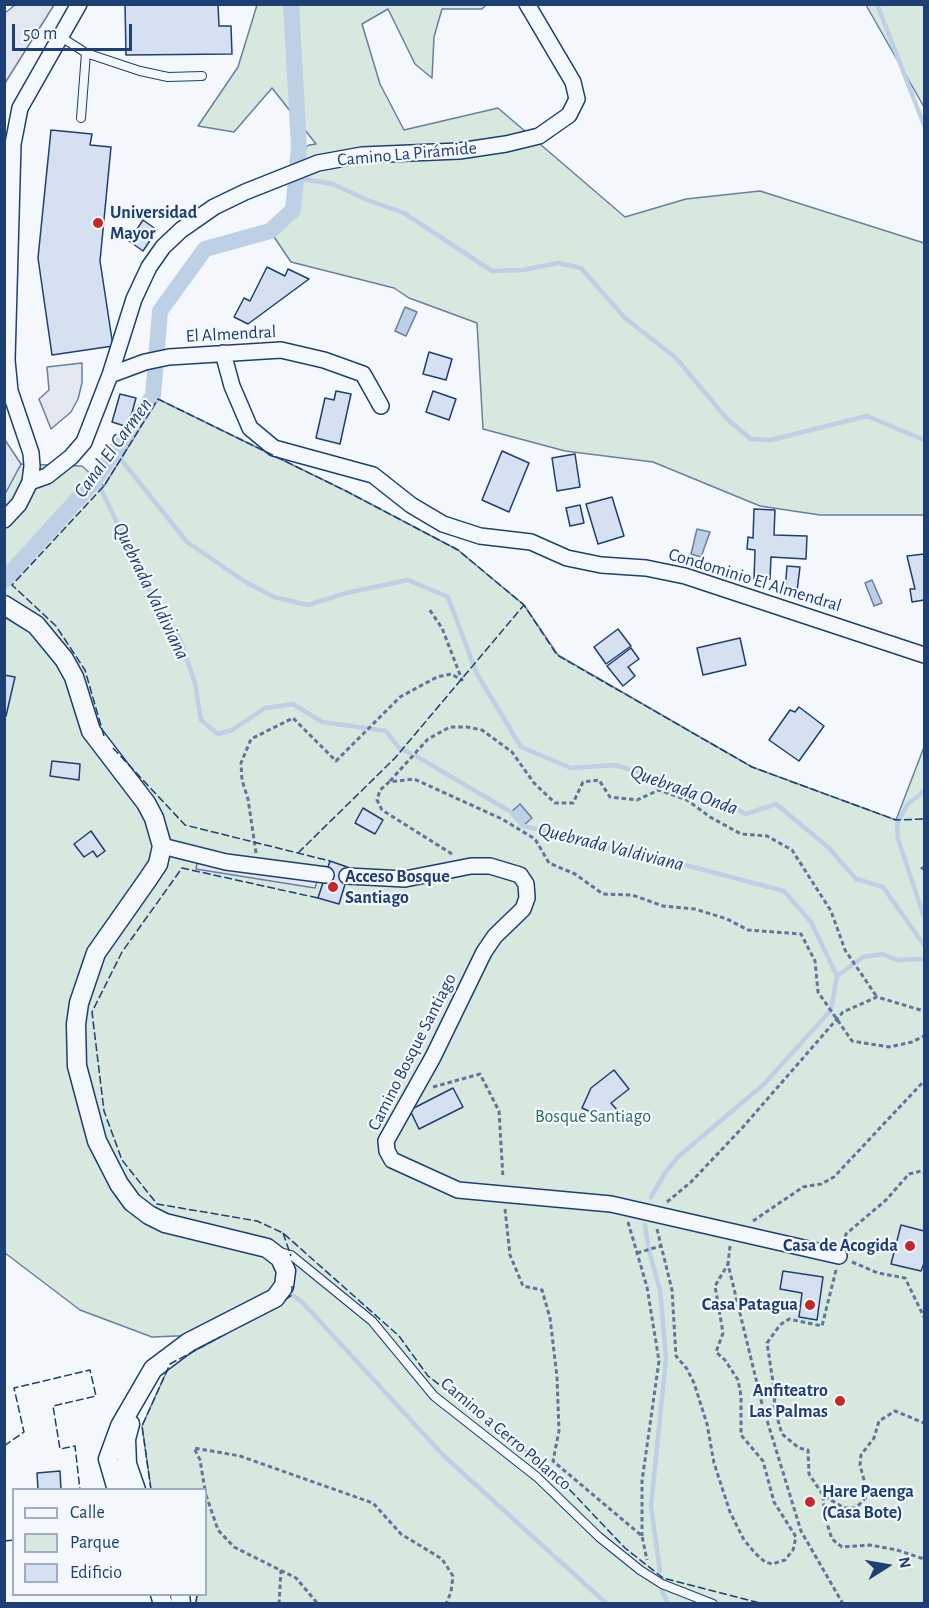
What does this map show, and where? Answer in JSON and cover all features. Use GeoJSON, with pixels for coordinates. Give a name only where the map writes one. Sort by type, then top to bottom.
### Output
{"type":"FeatureCollection","features":[{"type":"Feature","properties":{"kind":"street"},"geometry":{"type":"LineString","coordinates":[[4,520],[19,504],[30,482],[31,453],[10,391],[7,360],[13,144],[20,108],[79,4]]}},
{"type":"Feature","properties":{"kind":"street","name":"Camino La Pirámide"},"geometry":{"type":"LineString","coordinates":[[30,482],[47,476],[71,457],[84,442],[110,375],[134,299],[148,267],[181,230],[214,207],[318,162],[395,152],[459,151],[539,136],[569,116],[577,99],[573,82],[527,4]]}},
{"type":"Feature","properties":{"kind":"street","name":"El Almendral"},"geometry":{"type":"LineString","coordinates":[[110,375],[145,362],[169,357],[280,350],[324,360],[363,374],[381,406]]}},
{"type":"Feature","properties":{"kind":"street","name":"Condominio El Almendral"},"geometry":{"type":"LineString","coordinates":[[223,353],[232,386],[250,428],[274,448],[373,475],[411,505],[443,524],[480,536],[531,542],[578,560],[685,576],[924,655]]}},
{"type":"Feature","properties":{"kind":"street"},"geometry":{"type":"LineString","coordinates":[[6,597],[64,658],[74,676],[91,730],[146,803],[154,818],[162,846],[158,864],[104,938],[83,986],[76,1024],[75,1045],[81,1088],[97,1141],[119,1184],[132,1202],[149,1215],[165,1223],[267,1248],[280,1258],[286,1271],[280,1293],[248,1314],[189,1342],[153,1369],[120,1426],[108,1459],[116,1488]]}},
{"type":"Feature","properties":{"kind":"street"},"geometry":{"type":"LineString","coordinates":[[162,846],[226,862],[326,875]]}},
{"type":"Feature","properties":{"kind":"street","name":"Camino Bosque Santiago"},"geometry":{"type":"LineString","coordinates":[[347,876],[405,879],[471,866],[490,866],[520,875],[526,885],[527,898],[523,909],[495,936],[484,952],[433,1058],[386,1141],[387,1151],[392,1161],[458,1190],[623,1207],[839,1256]]}},
{"type":"Feature","properties":{"kind":"street"},"geometry":{"type":"LineString","coordinates":[[135,1399],[126,1440],[127,1464],[135,1488]]}},
{"type":"Feature","properties":{"kind":"lane"},"geometry":{"type":"LineString","coordinates":[[61,37],[86,53],[168,77],[202,76]]}},
{"type":"Feature","properties":{"kind":"lane"},"geometry":{"type":"LineString","coordinates":[[81,118],[86,53]]}},
{"type":"Feature","properties":{"kind":"lane","name":"Camino a Cerro Polanco"},"geometry":{"type":"LineString","coordinates":[[267,1248],[291,1255],[358,1308],[387,1336],[434,1396],[537,1477],[599,1536],[652,1579],[713,1604]]}},
{"type":"Feature","properties":{"kind":"path"},"geometry":{"type":"LineString","coordinates":[[259,866],[248,799],[242,780],[241,763],[251,739],[293,718],[336,761],[399,697],[411,689],[437,677],[451,674],[462,680],[442,628],[429,609]]}},
{"type":"Feature","properties":{"kind":"path"},"geometry":{"type":"LineString","coordinates":[[471,866],[382,810],[377,800],[380,790],[428,739],[450,727],[482,730],[512,752],[534,783],[555,803],[573,803],[583,782],[599,780],[610,797],[637,801],[658,790],[677,797],[741,834],[767,836],[792,850],[831,911],[851,958],[877,997],[924,1011]]}},
{"type":"Feature","properties":{"kind":"path"},"geometry":{"type":"LineString","coordinates":[[389,782],[414,779],[502,819],[535,838],[549,863],[575,874],[603,894],[632,895],[663,906],[694,909],[727,919],[748,930],[801,934],[815,962],[818,992],[852,1041],[889,1047],[912,1042],[924,1036]]}},
{"type":"Feature","properties":{"kind":"path"},"geometry":{"type":"LineString","coordinates":[[728,1264],[715,1286],[723,1333],[716,1352],[738,1380],[741,1396],[741,1435],[763,1461],[774,1502],[796,1537],[793,1550],[785,1560],[772,1564],[765,1562],[744,1540],[727,1502],[714,1463],[694,1383],[687,1369],[676,1356],[672,1290],[653,1213],[706,1166],[835,1018],[877,997]]}},
{"type":"Feature","properties":{"kind":"path"},"geometry":{"type":"LineString","coordinates":[[413,1092],[480,1074],[500,1111],[510,1255],[523,1286],[542,1290],[550,1318],[557,1377],[559,1431],[553,1461],[642,1536]]}},
{"type":"Feature","properties":{"kind":"path"},"geometry":{"type":"LineString","coordinates":[[843,1604],[801,1531],[762,1404],[728,1264],[732,1233],[803,1187],[821,1184],[834,1177],[924,1081]]}},
{"type":"Feature","properties":{"kind":"path"},"geometry":{"type":"LineString","coordinates":[[924,1173],[921,1171],[909,1174],[885,1200],[846,1234],[822,1326],[789,1319],[775,1330],[766,1349],[772,1368],[774,1407],[782,1434],[799,1448],[808,1449],[809,1474],[823,1495],[844,1508],[856,1508],[868,1495],[860,1465],[861,1455],[874,1438],[879,1421],[895,1411],[924,1423]]}},
{"type":"Feature","properties":{"kind":"path"},"geometry":{"type":"LineString","coordinates":[[623,1207],[647,1287],[659,1361],[642,1481],[642,1536],[652,1579]]}},
{"type":"Feature","properties":{"kind":"path"},"geometry":{"type":"LineString","coordinates":[[637,1253],[661,1246]]}},
{"type":"Feature","properties":{"kind":"path"},"geometry":{"type":"LineString","coordinates":[[839,1256],[878,1272],[905,1278],[924,1317]]}},
{"type":"Feature","properties":{"kind":"path"},"geometry":{"type":"LineString","coordinates":[[205,1488],[200,1460],[194,1448],[240,1456],[373,1503],[401,1534],[442,1559],[453,1576],[451,1592],[446,1604]]}},
{"type":"Feature","properties":{"kind":"path"},"geometry":{"type":"LineString","coordinates":[[823,1495],[825,1517],[832,1539],[842,1547],[870,1545],[897,1550],[924,1559]]}},
{"type":"Feature","properties":{"kind":"path"},"geometry":{"type":"LineString","coordinates":[[207,1498],[218,1530],[234,1547],[296,1578],[318,1604]]}},
{"type":"Feature","properties":{"kind":"path"},"geometry":{"type":"LineString","coordinates":[[279,1604],[281,1570]]}},
{"type":"Feature","properties":{"kind":"green space"},"geometry":{"type":"Polygon","coordinates":[[[257,5],[486,5],[482,9],[442,9],[434,37],[432,78],[415,64],[388,9],[362,24],[380,84],[404,130],[498,108],[625,217],[686,199],[760,191],[924,243],[924,515],[820,515],[760,506],[653,462],[565,451],[483,429],[477,323],[409,298],[394,288],[291,262],[270,231],[293,210],[292,158],[309,145],[316,144],[272,88],[234,132],[198,126],[238,67],[257,5]]]}},
{"type":"Feature","properties":{"kind":"green space"},"geometry":{"type":"Polygon","coordinates":[[[866,5],[924,5],[924,107],[866,5]]]}},
{"type":"Feature","properties":{"kind":"green space","name":"Bosque Santiago"},"geometry":{"type":"Polygon","coordinates":[[[158,399],[346,491],[458,550],[524,605],[558,655],[752,767],[896,820],[924,747],[924,1603],[196,1603],[197,1596],[207,1596],[207,1488],[151,1488],[142,1426],[170,1364],[226,1334],[152,1337],[80,1310],[5,1253],[4,494],[21,464],[82,466],[104,486],[158,399]]]}},
{"type":"Feature","properties":{"kind":"shaded area"},"geometry":{"type":"Polygon","coordinates":[[[15,5],[54,5],[5,83],[5,13],[15,5]]]}},
{"type":"Feature","properties":{"kind":"shaded area"},"geometry":{"type":"Polygon","coordinates":[[[82,363],[82,383],[78,399],[71,412],[51,429],[39,399],[49,390],[47,367],[82,363]]]}},
{"type":"Feature","properties":{"kind":"shaded area"},"geometry":{"type":"Polygon","coordinates":[[[5,440],[21,464],[4,494],[5,440]]]}},
{"type":"Feature","properties":{"kind":"shaded area"},"geometry":{"type":"Polygon","coordinates":[[[198,858],[318,878],[315,888],[196,869],[198,858]]]}},
{"type":"Feature","properties":{"kind":"water"},"geometry":{"type":"Polygon","coordinates":[[[405,307],[417,312],[406,336],[395,331],[405,307]]]}},
{"type":"Feature","properties":{"kind":"water"},"geometry":{"type":"Polygon","coordinates":[[[697,529],[710,532],[701,557],[691,554],[697,529]]]}},
{"type":"Feature","properties":{"kind":"water"},"geometry":{"type":"Polygon","coordinates":[[[872,580],[882,603],[874,606],[865,583],[872,580]]]}},
{"type":"Feature","properties":{"kind":"water"},"geometry":{"type":"Polygon","coordinates":[[[520,804],[532,818],[523,826],[511,812],[520,804]]]}},
{"type":"Feature","properties":{"kind":"building"},"geometry":{"type":"Polygon","coordinates":[[[125,4],[218,4],[219,26],[231,26],[232,54],[126,55],[125,4]]]}},
{"type":"Feature","properties":{"kind":"building"},"geometry":{"type":"Polygon","coordinates":[[[51,130],[92,134],[90,145],[111,147],[100,261],[113,346],[52,355],[38,258],[51,130]]]}},
{"type":"Feature","properties":{"kind":"building"},"geometry":{"type":"Polygon","coordinates":[[[143,220],[157,230],[143,251],[129,241],[143,220]]]}},
{"type":"Feature","properties":{"kind":"building"},"geometry":{"type":"Polygon","coordinates":[[[267,267],[285,276],[288,269],[309,279],[248,324],[234,317],[244,298],[250,301],[267,267]]]}},
{"type":"Feature","properties":{"kind":"building"},"geometry":{"type":"Polygon","coordinates":[[[429,352],[452,359],[446,380],[423,374],[429,352]]]}},
{"type":"Feature","properties":{"kind":"building"},"geometry":{"type":"Polygon","coordinates":[[[336,391],[351,394],[340,444],[316,438],[325,398],[334,400],[336,391]]]}},
{"type":"Feature","properties":{"kind":"building"},"geometry":{"type":"Polygon","coordinates":[[[433,391],[456,399],[449,420],[426,412],[433,391]]]}},
{"type":"Feature","properties":{"kind":"building"},"geometry":{"type":"Polygon","coordinates":[[[120,394],[136,398],[128,427],[112,422],[120,394]]]}},
{"type":"Feature","properties":{"kind":"building"},"geometry":{"type":"Polygon","coordinates":[[[502,451],[529,463],[509,512],[482,500],[502,451]]]}},
{"type":"Feature","properties":{"kind":"building"},"geometry":{"type":"Polygon","coordinates":[[[575,454],[580,487],[557,491],[552,458],[575,454]]]}},
{"type":"Feature","properties":{"kind":"building"},"geometry":{"type":"Polygon","coordinates":[[[612,497],[624,536],[598,544],[586,504],[612,497]]]}},
{"type":"Feature","properties":{"kind":"building"},"geometry":{"type":"Polygon","coordinates":[[[580,505],[584,523],[570,526],[566,508],[580,505]]]}},
{"type":"Feature","properties":{"kind":"building"},"geometry":{"type":"Polygon","coordinates":[[[754,509],[775,510],[774,535],[807,536],[806,559],[771,557],[770,579],[754,579],[755,550],[747,549],[748,537],[753,538],[754,509]]]}},
{"type":"Feature","properties":{"kind":"building"},"geometry":{"type":"Polygon","coordinates":[[[924,554],[924,600],[912,602],[910,589],[915,589],[907,556],[924,554]]]}},
{"type":"Feature","properties":{"kind":"building"},"geometry":{"type":"Polygon","coordinates":[[[787,566],[800,567],[797,591],[785,590],[787,566]]]}},
{"type":"Feature","properties":{"kind":"building"},"geometry":{"type":"Polygon","coordinates":[[[618,629],[631,646],[606,664],[594,647],[618,629]]]}},
{"type":"Feature","properties":{"kind":"building"},"geometry":{"type":"Polygon","coordinates":[[[740,638],[746,665],[703,675],[697,648],[740,638]]]}},
{"type":"Feature","properties":{"kind":"building"},"geometry":{"type":"Polygon","coordinates":[[[631,648],[639,659],[628,667],[635,676],[623,686],[607,666],[631,648]]]}},
{"type":"Feature","properties":{"kind":"building"},"geometry":{"type":"Polygon","coordinates":[[[4,675],[15,677],[6,716],[4,715],[4,675]]]}},
{"type":"Feature","properties":{"kind":"building"},"geometry":{"type":"Polygon","coordinates":[[[799,707],[824,726],[799,761],[769,740],[790,710],[795,712],[799,707]]]}},
{"type":"Feature","properties":{"kind":"building"},"geometry":{"type":"Polygon","coordinates":[[[52,761],[80,764],[79,780],[50,776],[52,761]]]}},
{"type":"Feature","properties":{"kind":"building"},"geometry":{"type":"Polygon","coordinates":[[[363,808],[383,820],[375,834],[355,823],[363,808]]]}},
{"type":"Feature","properties":{"kind":"building"},"geometry":{"type":"Polygon","coordinates":[[[91,831],[105,851],[97,857],[93,851],[84,857],[74,844],[91,831]]]}},
{"type":"Feature","properties":{"kind":"building","name":"Acceso Bosque Santiago"},"geometry":{"type":"Polygon","coordinates":[[[330,861],[350,868],[339,904],[318,898],[330,861]]]}},
{"type":"Feature","properties":{"kind":"building"},"geometry":{"type":"Polygon","coordinates":[[[614,1070],[629,1089],[611,1103],[623,1117],[616,1123],[582,1108],[591,1088],[614,1070]]]}},
{"type":"Feature","properties":{"kind":"building"},"geometry":{"type":"Polygon","coordinates":[[[453,1088],[463,1107],[419,1129],[410,1110],[453,1088]]]}},
{"type":"Feature","properties":{"kind":"building","name":"Casa de Acogida"},"geometry":{"type":"Polygon","coordinates":[[[901,1225],[924,1231],[924,1263],[921,1271],[891,1264],[901,1225]]]}},
{"type":"Feature","properties":{"kind":"building","name":"Casa Patagua"},"geometry":{"type":"Polygon","coordinates":[[[783,1271],[823,1277],[817,1320],[799,1317],[802,1293],[780,1289],[783,1271]]]}},
{"type":"Feature","properties":{"kind":"building"},"geometry":{"type":"Polygon","coordinates":[[[60,1471],[61,1488],[38,1488],[37,1473],[60,1471]]]}},
{"type":"Feature","properties":{"kind":"waterway","name":"Canal El Carmen"},"geometry":{"type":"LineString","coordinates":[[4,580],[96,479],[153,396],[160,311],[205,249],[270,231],[293,210],[299,147],[291,4]]}},
{"type":"Feature","properties":{"kind":"waterway"},"geometry":{"type":"LineString","coordinates":[[877,4],[924,125]]}},
{"type":"Feature","properties":{"kind":"waterway"},"geometry":{"type":"LineString","coordinates":[[296,178],[333,184],[367,200],[404,213],[492,271],[523,270],[558,263],[581,268],[625,318],[676,358],[728,420],[751,439],[771,440],[867,416],[924,440]]}},
{"type":"Feature","properties":{"kind":"waterway","name":"Quebrada Onda"},"geometry":{"type":"LineString","coordinates":[[115,452],[187,542],[244,581],[274,597],[308,605],[346,593],[408,580],[448,597],[477,674],[521,747],[571,768],[615,765],[649,775],[715,798],[746,814],[776,804],[829,848],[856,879],[883,887],[924,945]]}},
{"type":"Feature","properties":{"kind":"waterway","name":"Quebrada Valdiviana"},"geometry":{"type":"LineString","coordinates":[[96,479],[149,589],[179,637],[195,683],[201,720],[218,734],[232,730],[265,708],[293,704],[322,722],[386,731],[399,748],[410,753]]}},
{"type":"Feature","properties":{"kind":"waterway","name":"Quebrada Valdiviana"},"geometry":{"type":"LineString","coordinates":[[416,756],[511,812],[523,826],[584,839],[637,858],[685,865],[784,891],[811,922],[837,976],[831,1010],[764,1084],[678,1157],[665,1173],[651,1197]]}},
{"type":"Feature","properties":{"kind":"waterway"},"geometry":{"type":"LineString","coordinates":[[924,791],[907,805],[897,824],[898,839],[924,917]]}},
{"type":"Feature","properties":{"kind":"waterway"},"geometry":{"type":"LineString","coordinates":[[837,976],[863,957],[883,954],[897,960],[924,959]]}},
{"type":"Feature","properties":{"kind":"waterway"},"geometry":{"type":"LineString","coordinates":[[645,1225],[649,1251],[660,1290],[666,1358],[651,1506],[660,1571]]}},
{"type":"Feature","properties":{"kind":"waterway"},"geometry":{"type":"LineString","coordinates":[[294,1296],[444,1456],[607,1604]]}},
{"type":"Feature","properties":{"kind":"waterway"},"geometry":{"type":"LineString","coordinates":[[662,1591],[668,1604]]}},
{"type":"Feature","properties":{"kind":"fence"},"geometry":{"type":"LineString","coordinates":[[104,736],[85,670],[56,626],[12,585],[104,486],[158,399],[346,491],[458,550],[524,605],[557,655],[752,767],[896,820],[924,819]]}},
{"type":"Feature","properties":{"kind":"fence"},"geometry":{"type":"LineString","coordinates":[[298,853],[395,758],[524,605]]}},
{"type":"Feature","properties":{"kind":"fence"},"geometry":{"type":"LineString","coordinates":[[113,748],[185,825],[330,861]]}},
{"type":"Feature","properties":{"kind":"fence"},"geometry":{"type":"LineString","coordinates":[[318,898],[182,868],[122,952],[92,1012],[104,1111],[122,1160],[157,1204],[257,1221],[283,1233],[399,1336],[428,1376],[551,1470],[625,1548],[663,1578],[764,1604]]}},
{"type":"Feature","properties":{"kind":"fence"},"geometry":{"type":"LineString","coordinates":[[283,1233],[291,1256]]}},
{"type":"Feature","properties":{"kind":"fence"},"geometry":{"type":"LineString","coordinates":[[285,1300],[292,1295],[292,1286]]}},
{"type":"Feature","properties":{"kind":"fence"},"geometry":{"type":"LineString","coordinates":[[151,1488],[142,1426],[170,1364],[220,1337]]}},
{"type":"Feature","properties":{"kind":"fence"},"geometry":{"type":"LineString","coordinates":[[4,1446],[24,1432],[14,1388],[90,1370],[96,1396],[53,1406],[60,1449],[75,1446],[80,1488]]}},
{"type":"Feature","properties":{"kind":"fence"},"geometry":{"type":"LineString","coordinates":[[4,1541],[12,1540]]}},
{"type":"Feature","properties":{"kind":"fence"},"geometry":{"type":"LineString","coordinates":[[196,1604],[197,1596]]}},
{"type":"Feature","properties":{"kind":"place","name":"Universidad Mayor"},"geometry":{"type":"Point","coordinates":[98,223]}},
{"type":"Feature","properties":{"kind":"place","name":"Acceso Bosque Santiago"},"geometry":{"type":"Point","coordinates":[333,887]}},
{"type":"Feature","properties":{"kind":"place","name":"Casa de Acogida"},"geometry":{"type":"Point","coordinates":[910,1246]}},
{"type":"Feature","properties":{"kind":"place","name":"Casa Patagua"},"geometry":{"type":"Point","coordinates":[810,1305]}},
{"type":"Feature","properties":{"kind":"place","name":"Anfiteatro Las Palmas"},"geometry":{"type":"Point","coordinates":[840,1401]}},
{"type":"Feature","properties":{"kind":"place","name":"Hare Paenga (Casa Bote)"},"geometry":{"type":"Point","coordinates":[810,1502]}}]}
